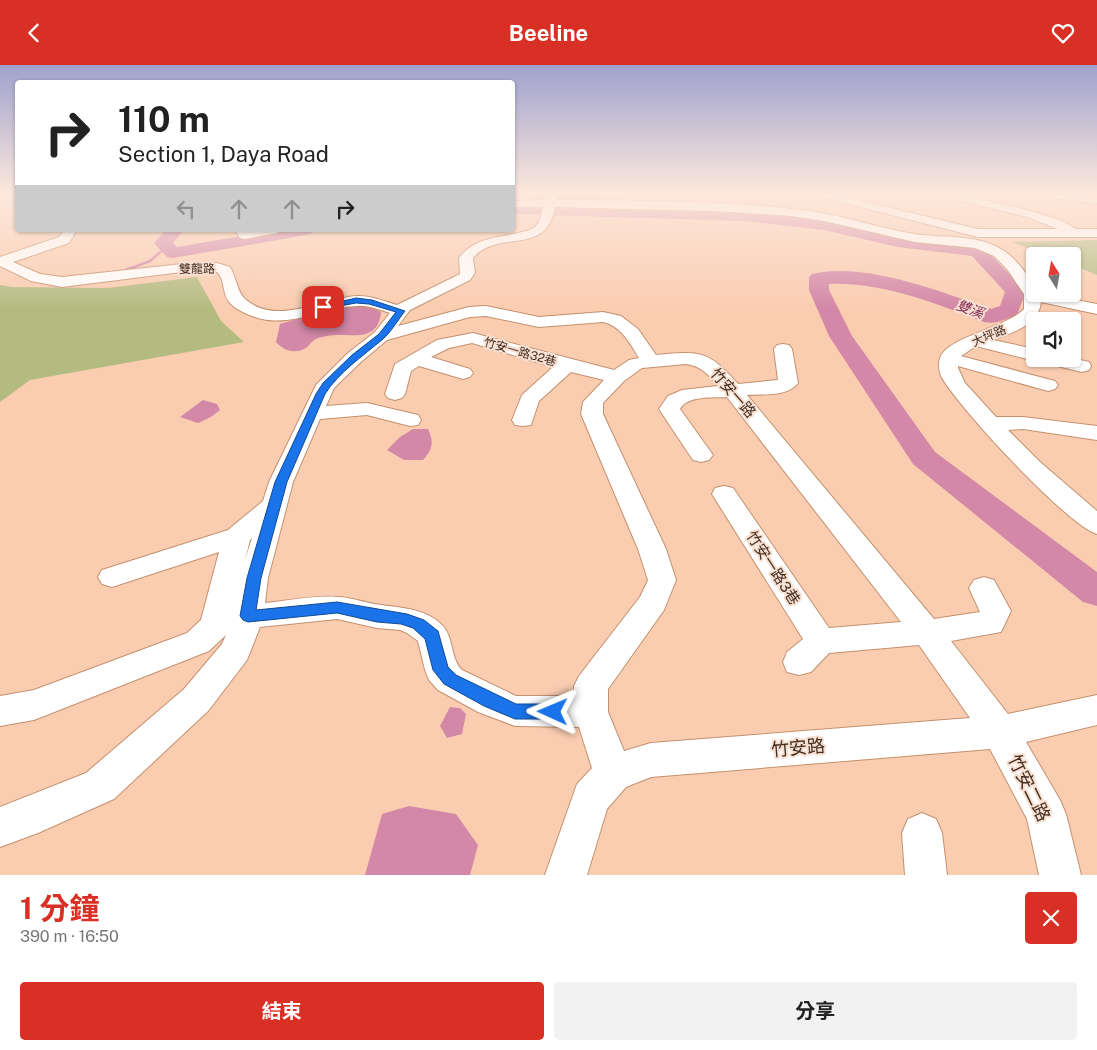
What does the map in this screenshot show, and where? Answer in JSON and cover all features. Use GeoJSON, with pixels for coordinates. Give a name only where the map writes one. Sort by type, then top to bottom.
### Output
{"type":"FeatureCollection","features":[{"type":"Feature","properties":{"kind":"street"},"geometry":{"type":"LineString","coordinates":[[1,261],[64,240],[69,233]]}},
{"type":"Feature","properties":{"kind":"street"},"geometry":{"type":"LineString","coordinates":[[0,827],[24,819],[100,786],[196,700],[236,651],[248,616],[254,578],[281,482],[326,385],[355,357],[382,336],[401,311],[413,301],[465,277],[468,273],[466,258],[474,249],[490,243],[533,233]]}},
{"type":"Feature","properties":{"kind":"street"},"geometry":{"type":"LineString","coordinates":[[892,233],[915,238],[986,247],[1005,258],[1026,286]]}},
{"type":"Feature","properties":{"kind":"street"},"geometry":{"type":"LineString","coordinates":[[977,233],[1097,233]]}},
{"type":"Feature","properties":{"kind":"street","name":"雙龍路"},"geometry":{"type":"LineString","coordinates":[[1,261],[36,278],[62,282],[182,268],[217,267],[228,274],[234,299],[254,311],[273,317],[356,301],[370,302],[401,311]]}},
{"type":"Feature","properties":{"kind":"street","name":"大坪路"},"geometry":{"type":"LineString","coordinates":[[949,358],[954,352],[976,341],[1020,323],[1027,317],[1034,306],[1034,303]]}},
{"type":"Feature","properties":{"kind":"street"},"geometry":{"type":"LineString","coordinates":[[1067,303],[1097,309]]}},
{"type":"Feature","properties":{"kind":"street"},"geometry":{"type":"LineString","coordinates":[[382,336],[469,312],[486,311],[539,322],[603,317],[615,320],[632,333],[651,361]]}},
{"type":"Feature","properties":{"kind":"street","name":"竹安一路32巷"},"geometry":{"type":"LineString","coordinates":[[395,394],[402,368],[441,343],[458,338],[473,338],[617,377]]}},
{"type":"Feature","properties":{"kind":"street"},"geometry":{"type":"LineString","coordinates":[[976,341],[1026,353]]}},
{"type":"Feature","properties":{"kind":"street"},"geometry":{"type":"LineString","coordinates":[[701,455],[669,409],[675,400],[689,394],[780,387],[788,383],[783,349]]}},
{"type":"Feature","properties":{"kind":"street","name":"竹安一路"},"geometry":{"type":"LineString","coordinates":[[613,773],[591,712],[591,687],[652,602],[662,580],[652,549],[592,414],[593,402],[617,377],[636,364],[651,361],[686,358],[702,361],[713,368],[734,391],[927,632],[1000,732]]}},
{"type":"Feature","properties":{"kind":"street"},"geometry":{"type":"LineString","coordinates":[[1048,385],[949,358],[947,367],[951,375],[989,424],[1055,489],[1097,525]]}},
{"type":"Feature","properties":{"kind":"street"},"geometry":{"type":"LineString","coordinates":[[417,359],[463,373]]}},
{"type":"Feature","properties":{"kind":"street","name":"竹安一路32巷"},"geometry":{"type":"LineString","coordinates":[[523,420],[528,399],[567,365]]}},
{"type":"Feature","properties":{"kind":"street"},"geometry":{"type":"LineString","coordinates":[[312,413],[367,409],[410,420]]}},
{"type":"Feature","properties":{"kind":"street"},"geometry":{"type":"LineString","coordinates":[[989,424],[1023,423],[1066,427],[1097,433]]}},
{"type":"Feature","properties":{"kind":"street","name":"竹安一路3巷"},"geometry":{"type":"LineString","coordinates":[[724,494],[810,652],[990,623],[996,611],[984,588]]}},
{"type":"Feature","properties":{"kind":"street"},"geometry":{"type":"LineString","coordinates":[[112,577],[237,536],[275,504]]}},
{"type":"Feature","properties":{"kind":"street"},"geometry":{"type":"LineString","coordinates":[[0,711],[34,705],[198,643],[215,626],[237,536]]}},
{"type":"Feature","properties":{"kind":"street"},"geometry":{"type":"LineString","coordinates":[[248,616],[337,608],[402,619],[418,624],[432,635],[441,670],[450,680],[490,701],[515,711],[591,712]]}},
{"type":"Feature","properties":{"kind":"street","name":"竹安路"},"geometry":{"type":"LineString","coordinates":[[566,875],[590,798],[613,773],[651,760],[1000,732],[1097,710]]}},
{"type":"Feature","properties":{"kind":"street","name":"竹安二路"},"geometry":{"type":"LineString","coordinates":[[1000,732],[1046,814],[1060,875]]}},
{"type":"Feature","properties":{"kind":"street"},"geometry":{"type":"LineString","coordinates":[[922,833],[926,875]]}},
{"type":"Feature","properties":{"kind":"green space"},"geometry":{"type":"Polygon","coordinates":[[[1097,240],[1097,275],[1081,268],[1081,247],[1026,247],[1012,242],[1097,240]]]}},
{"type":"Feature","properties":{"kind":"green space"},"geometry":{"type":"Polygon","coordinates":[[[197,277],[221,321],[244,342],[30,380],[0,402],[0,285],[13,287],[108,288],[197,277]]]}},
{"type":"Feature","properties":{"kind":"shaded area"},"geometry":{"type":"Polygon","coordinates":[[[349,304],[362,304],[381,312],[379,322],[374,329],[361,335],[335,335],[319,338],[306,348],[296,351],[285,349],[276,342],[280,324],[349,304]]]}},
{"type":"Feature","properties":{"kind":"shaded area"},"geometry":{"type":"Polygon","coordinates":[[[203,400],[217,404],[220,410],[198,423],[180,417],[203,400]]]}},
{"type":"Feature","properties":{"kind":"shaded area"},"geometry":{"type":"Polygon","coordinates":[[[413,429],[428,429],[430,434],[432,445],[423,460],[404,460],[387,450],[400,437],[413,429]]]}},
{"type":"Feature","properties":{"kind":"shaded area"},"geometry":{"type":"Polygon","coordinates":[[[450,707],[460,708],[466,714],[462,734],[447,738],[440,726],[450,707]]]}},
{"type":"Feature","properties":{"kind":"shaded area"},"geometry":{"type":"Polygon","coordinates":[[[409,806],[456,814],[478,845],[470,875],[365,875],[382,814],[409,806]]]}},
{"type":"Feature","properties":{"kind":"waterway","name":"雙溪"},"geometry":{"type":"LineString","coordinates":[[173,233],[163,243],[173,253],[290,233]]}},
{"type":"Feature","properties":{"kind":"waterway","name":"雙溪"},"geometry":{"type":"LineString","coordinates":[[858,233],[898,242],[977,251],[1016,291],[1009,310],[992,317],[910,288],[850,277],[819,278],[819,290],[841,336],[924,458],[1097,592]]}},
{"type":"Feature","properties":{"kind":"waterway"},"geometry":{"type":"LineString","coordinates":[[129,269],[150,261],[166,247]]}},
{"type":"Feature","properties":{"kind":"waterway"},"geometry":{"type":"LineString","coordinates":[[127,270],[132,268]]}},
{"type":"Feature","properties":{"kind":"route"},"geometry":{"type":"LineString","coordinates":[[323,307],[356,301],[370,302],[401,311],[382,336],[355,357],[326,385],[320,394],[281,482],[254,578],[248,616],[337,608],[402,619],[418,624],[432,635],[441,670],[450,680],[490,701],[515,711],[553,712]]}}]}
